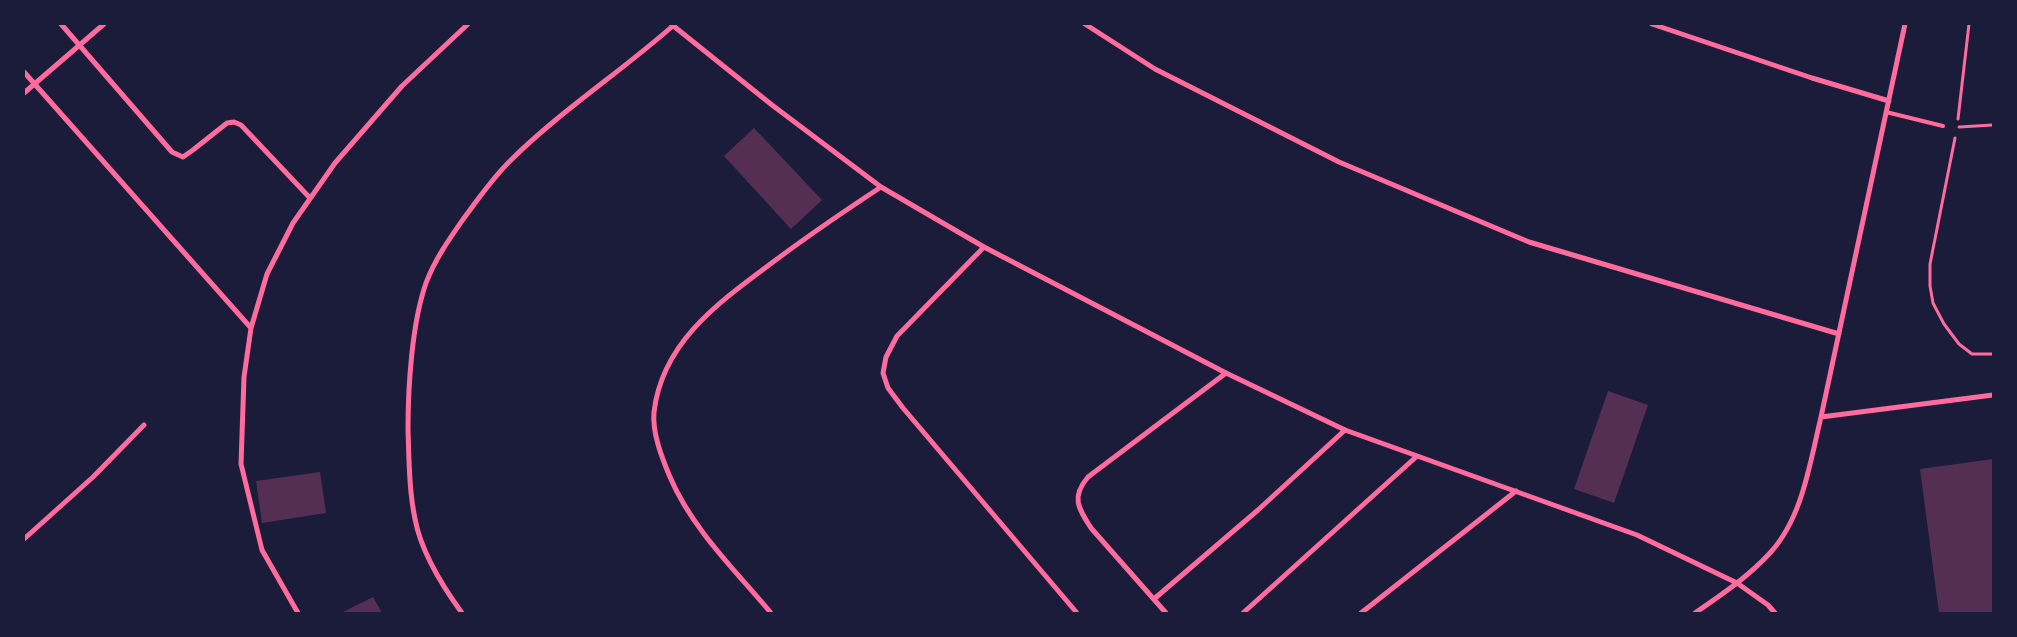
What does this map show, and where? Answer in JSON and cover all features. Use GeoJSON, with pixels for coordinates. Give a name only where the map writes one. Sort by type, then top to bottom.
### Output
{"type":"FeatureCollection","features":[{"type":"Feature","properties":{"kind":"street"},"geometry":{"type":"LineString","coordinates":[[61,24],[78,46],[172,152],[183,157],[228,123],[234,122],[240,125],[310,198]]}},
{"type":"Feature","properties":{"kind":"street"},"geometry":{"type":"LineString","coordinates":[[24,92],[104,24]]}},
{"type":"Feature","properties":{"kind":"street"},"geometry":{"type":"LineString","coordinates":[[298,613],[262,550],[240,464],[244,377],[251,328],[267,274],[294,224],[334,163],[402,86],[468,24]]}},
{"type":"Feature","properties":{"kind":"street"},"geometry":{"type":"LineString","coordinates":[[462,613],[443,587],[425,548],[415,520],[409,462],[408,405],[416,324],[426,283],[444,246],[487,187],[509,162],[546,128],[673,24],[772,105],[880,187],[984,247],[1226,373],[1346,430],[1637,535],[1737,583],[1768,605],[1775,613]]}},
{"type":"Feature","properties":{"kind":"street"},"geometry":{"type":"LineString","coordinates":[[1085,24],[1155,69],[1339,162],[1520,238],[1839,334]]}},
{"type":"Feature","properties":{"kind":"street"},"geometry":{"type":"LineString","coordinates":[[1652,24],[1812,78],[1889,101]]}},
{"type":"Feature","properties":{"kind":"street"},"geometry":{"type":"LineString","coordinates":[[1695,613],[1737,583],[1771,552],[1795,512],[1821,417],[1905,24]]}},
{"type":"Feature","properties":{"kind":"street"},"geometry":{"type":"LineString","coordinates":[[24,72],[251,328]]}},
{"type":"Feature","properties":{"kind":"street"},"geometry":{"type":"LineString","coordinates":[[771,613],[710,541],[683,502],[670,478],[655,432],[654,412],[661,384],[674,354],[696,324],[722,300],[790,249],[880,187]]}},
{"type":"Feature","properties":{"kind":"street"},"geometry":{"type":"LineString","coordinates":[[984,247],[897,336],[886,358],[884,373],[888,388],[903,408],[1077,613]]}},
{"type":"Feature","properties":{"kind":"street"},"geometry":{"type":"LineString","coordinates":[[1166,613],[1091,528],[1081,513],[1078,503],[1079,488],[1088,476],[1226,373]]}},
{"type":"Feature","properties":{"kind":"street"},"geometry":{"type":"LineString","coordinates":[[1821,417],[1993,395]]}},
{"type":"Feature","properties":{"kind":"street"},"geometry":{"type":"LineString","coordinates":[[24,539],[93,477],[144,425]]}},
{"type":"Feature","properties":{"kind":"street"},"geometry":{"type":"LineString","coordinates":[[1154,599],[1258,510],[1346,430]]}},
{"type":"Feature","properties":{"kind":"street"},"geometry":{"type":"LineString","coordinates":[[1243,613],[1416,456]]}},
{"type":"Feature","properties":{"kind":"street"},"geometry":{"type":"LineString","coordinates":[[1361,613],[1516,491]]}},
{"type":"Feature","properties":{"kind":"lane"},"geometry":{"type":"LineString","coordinates":[[1886,112],[1943,126]]}},
{"type":"Feature","properties":{"kind":"path"},"geometry":{"type":"LineString","coordinates":[[1958,127],[1969,24]]}},
{"type":"Feature","properties":{"kind":"path"},"geometry":{"type":"LineString","coordinates":[[1943,126],[1993,125]]}},
{"type":"Feature","properties":{"kind":"path"},"geometry":{"type":"LineString","coordinates":[[1956,136],[1930,264],[1930,286],[1934,303],[1944,324],[1959,344],[1972,354],[1993,354]]}},
{"type":"Feature","properties":{"kind":"building"},"geometry":{"type":"Polygon","coordinates":[[[754,128],[822,200],[791,229],[724,156],[754,128]]]}},
{"type":"Feature","properties":{"kind":"building"},"geometry":{"type":"Polygon","coordinates":[[[1608,391],[1648,405],[1614,503],[1574,489],[1608,391]]]}},
{"type":"Feature","properties":{"kind":"building"},"geometry":{"type":"Polygon","coordinates":[[[1993,459],[1993,613],[1939,613],[1920,469],[1993,459]]]}},
{"type":"Feature","properties":{"kind":"building"},"geometry":{"type":"Polygon","coordinates":[[[320,472],[326,513],[262,523],[256,481],[320,472]]]}},
{"type":"Feature","properties":{"kind":"building"},"geometry":{"type":"Polygon","coordinates":[[[373,597],[382,613],[341,613],[373,597]]]}}]}
